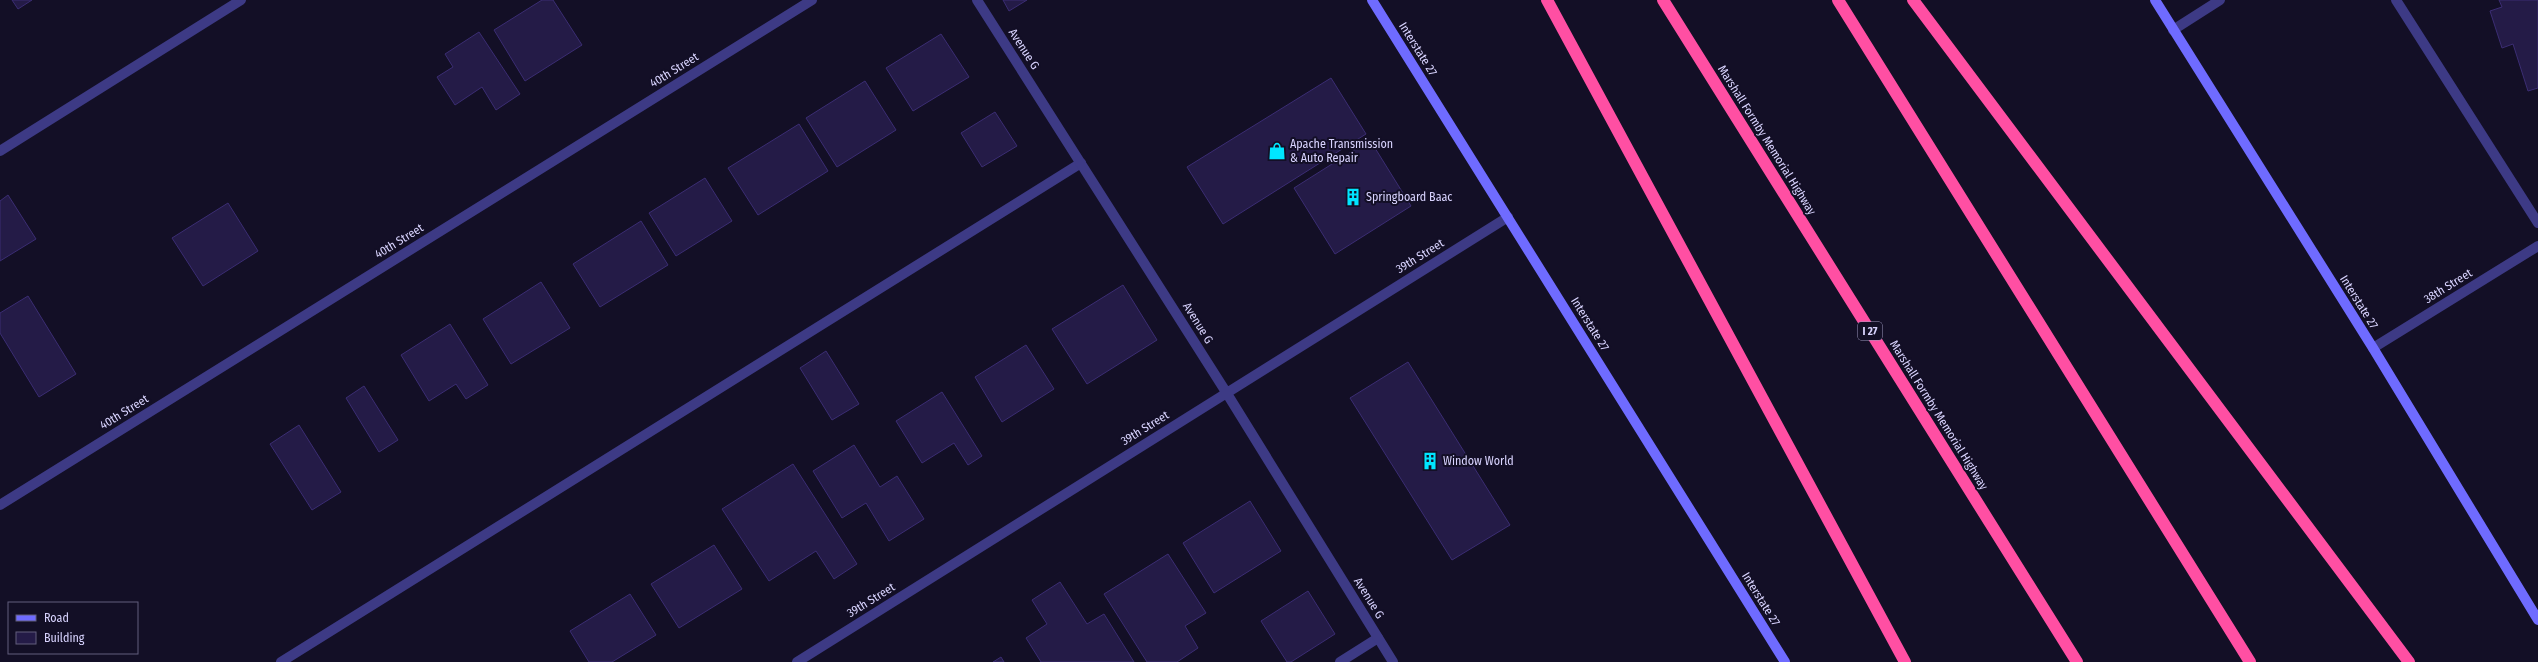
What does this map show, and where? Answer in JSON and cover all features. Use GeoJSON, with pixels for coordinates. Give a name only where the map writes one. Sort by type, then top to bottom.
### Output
{"type":"FeatureCollection","features":[{"type":"Feature","properties":{"kind":"highway"},"geometry":{"type":"LineString","coordinates":[[1547,0],[1905,662]]}},
{"type":"Feature","properties":{"kind":"highway","name":"Marshall Formby Memorial Highway"},"geometry":{"type":"LineString","coordinates":[[1663,0],[2077,662]]}},
{"type":"Feature","properties":{"kind":"highway"},"geometry":{"type":"LineString","coordinates":[[1838,0],[2250,662]]}},
{"type":"Feature","properties":{"kind":"highway"},"geometry":{"type":"LineString","coordinates":[[1913,0],[2409,662]]}},
{"type":"Feature","properties":{"kind":"main road","name":"Interstate 27"},"geometry":{"type":"LineString","coordinates":[[1372,0],[1785,662]]}},
{"type":"Feature","properties":{"kind":"main road","name":"Interstate 27"},"geometry":{"type":"LineString","coordinates":[[2155,0],[2373,348],[2538,620]]}},
{"type":"Feature","properties":{"kind":"street"},"geometry":{"type":"LineString","coordinates":[[0,151],[241,0]]}},
{"type":"Feature","properties":{"kind":"street","name":"40th Street"},"geometry":{"type":"LineString","coordinates":[[0,505],[812,0]]}},
{"type":"Feature","properties":{"kind":"street","name":"Avenue G"},"geometry":{"type":"LineString","coordinates":[[977,0],[1226,392],[1393,662]]}},
{"type":"Feature","properties":{"kind":"street"},"geometry":{"type":"LineString","coordinates":[[2174,30],[2220,0]]}},
{"type":"Feature","properties":{"kind":"street"},"geometry":{"type":"LineString","coordinates":[[2396,0],[2538,224]]}},
{"type":"Feature","properties":{"kind":"street"},"geometry":{"type":"LineString","coordinates":[[281,662],[1080,163]]}},
{"type":"Feature","properties":{"kind":"street","name":"39th Street"},"geometry":{"type":"LineString","coordinates":[[796,662],[1508,217]]}},
{"type":"Feature","properties":{"kind":"street","name":"38th Street"},"geometry":{"type":"LineString","coordinates":[[2373,348],[2538,246]]}},
{"type":"Feature","properties":{"kind":"street"},"geometry":{"type":"LineString","coordinates":[[1340,662],[1378,638]]}},
{"type":"Feature","properties":{"kind":"building"},"geometry":{"type":"Polygon","coordinates":[[[12,0],[32,0],[18,9],[12,0]]]}},
{"type":"Feature","properties":{"kind":"building"},"geometry":{"type":"Polygon","coordinates":[[[542,0],[553,0],[582,45],[525,81],[494,30],[542,0]]]}},
{"type":"Feature","properties":{"kind":"building"},"geometry":{"type":"Polygon","coordinates":[[[1003,0],[1027,0],[1009,11],[1003,0]]]}},
{"type":"Feature","properties":{"kind":"building"},"geometry":{"type":"Polygon","coordinates":[[[2499,0],[2538,0],[2538,88],[2528,91],[2513,44],[2502,48],[2490,11],[2502,7],[2499,0]]]}},
{"type":"Feature","properties":{"kind":"building"},"geometry":{"type":"Polygon","coordinates":[[[479,32],[520,94],[496,110],[482,87],[455,105],[437,77],[453,67],[445,54],[479,32]]]}},
{"type":"Feature","properties":{"kind":"building"},"geometry":{"type":"Polygon","coordinates":[[[941,34],[969,77],[913,111],[886,68],[941,34]]]}},
{"type":"Feature","properties":{"kind":"building","name":"Apache Transmission & Auto Repair"},"geometry":{"type":"Polygon","coordinates":[[[1331,78],[1366,134],[1223,224],[1187,167],[1331,78]]]}},
{"type":"Feature","properties":{"kind":"building"},"geometry":{"type":"Polygon","coordinates":[[[865,81],[896,130],[837,167],[806,118],[865,81]]]}},
{"type":"Feature","properties":{"kind":"building"},"geometry":{"type":"Polygon","coordinates":[[[995,112],[1017,146],[982,167],[961,133],[995,112]]]}},
{"type":"Feature","properties":{"kind":"building"},"geometry":{"type":"Polygon","coordinates":[[[799,124],[828,171],[758,215],[728,168],[799,124]]]}},
{"type":"Feature","properties":{"kind":"building","name":"Springboard Baac"},"geometry":{"type":"Polygon","coordinates":[[[1370,140],[1411,206],[1335,254],[1294,188],[1370,140]]]}},
{"type":"Feature","properties":{"kind":"building"},"geometry":{"type":"Polygon","coordinates":[[[705,178],[732,221],[676,256],[649,213],[705,178]]]}},
{"type":"Feature","properties":{"kind":"building"},"geometry":{"type":"Polygon","coordinates":[[[8,195],[36,239],[0,261],[0,201],[8,195]]]}},
{"type":"Feature","properties":{"kind":"building"},"geometry":{"type":"Polygon","coordinates":[[[228,203],[258,251],[203,286],[172,238],[228,203]]]}},
{"type":"Feature","properties":{"kind":"building"},"geometry":{"type":"Polygon","coordinates":[[[641,221],[668,265],[600,307],[573,264],[641,221]]]}},
{"type":"Feature","properties":{"kind":"building"},"geometry":{"type":"Polygon","coordinates":[[[541,282],[570,328],[511,364],[483,319],[541,282]]]}},
{"type":"Feature","properties":{"kind":"building"},"geometry":{"type":"Polygon","coordinates":[[[1123,285],[1157,340],[1087,384],[1052,329],[1123,285]]]}},
{"type":"Feature","properties":{"kind":"building"},"geometry":{"type":"Polygon","coordinates":[[[28,296],[76,374],[39,397],[0,333],[0,313],[28,296]]]}},
{"type":"Feature","properties":{"kind":"building"},"geometry":{"type":"Polygon","coordinates":[[[450,324],[488,385],[466,399],[456,384],[429,401],[401,355],[450,324]]]}},
{"type":"Feature","properties":{"kind":"building"},"geometry":{"type":"Polygon","coordinates":[[[1026,345],[1054,389],[1002,422],[975,377],[1026,345]]]}},
{"type":"Feature","properties":{"kind":"building"},"geometry":{"type":"Polygon","coordinates":[[[826,351],[859,404],[832,420],[800,368],[826,351]]]}},
{"type":"Feature","properties":{"kind":"building","name":"Window World"},"geometry":{"type":"Polygon","coordinates":[[[1408,362],[1510,525],[1452,560],[1350,398],[1408,362]]]}},
{"type":"Feature","properties":{"kind":"building"},"geometry":{"type":"Polygon","coordinates":[[[364,386],[398,440],[379,452],[346,398],[364,386]]]}},
{"type":"Feature","properties":{"kind":"building"},"geometry":{"type":"Polygon","coordinates":[[[942,392],[982,456],[968,465],[954,443],[922,463],[896,421],[942,392]]]}},
{"type":"Feature","properties":{"kind":"building"},"geometry":{"type":"Polygon","coordinates":[[[299,425],[341,492],[312,510],[270,444],[299,425]]]}},
{"type":"Feature","properties":{"kind":"building"},"geometry":{"type":"Polygon","coordinates":[[[854,445],[880,487],[897,476],[924,519],[889,541],[866,503],[842,518],[813,471],[854,445]]]}},
{"type":"Feature","properties":{"kind":"building"},"geometry":{"type":"Polygon","coordinates":[[[793,464],[857,564],[834,579],[816,551],[769,581],[722,509],[793,464]]]}},
{"type":"Feature","properties":{"kind":"building"},"geometry":{"type":"Polygon","coordinates":[[[1250,501],[1281,551],[1214,593],[1183,543],[1250,501]]]}},
{"type":"Feature","properties":{"kind":"building"},"geometry":{"type":"Polygon","coordinates":[[[714,545],[742,589],[679,628],[651,584],[714,545]]]}},
{"type":"Feature","properties":{"kind":"building"},"geometry":{"type":"Polygon","coordinates":[[[1168,554],[1206,613],[1185,626],[1198,648],[1177,662],[1147,662],[1104,594],[1168,554]]]}},
{"type":"Feature","properties":{"kind":"building"},"geometry":{"type":"Polygon","coordinates":[[[1060,582],[1087,624],[1104,614],[1134,662],[1041,662],[1026,638],[1047,624],[1032,600],[1060,582]]]}},
{"type":"Feature","properties":{"kind":"building"},"geometry":{"type":"Polygon","coordinates":[[[1308,591],[1335,634],[1291,662],[1287,662],[1261,621],[1308,591]]]}},
{"type":"Feature","properties":{"kind":"building"},"geometry":{"type":"Polygon","coordinates":[[[630,594],[656,635],[612,662],[589,662],[570,631],[630,594]]]}},
{"type":"Feature","properties":{"kind":"building"},"geometry":{"type":"Polygon","coordinates":[[[1001,657],[1004,662],[993,662],[1001,657]]]}},
{"type":"Feature","properties":{"kind":"place","name":"Apache Transmission & Auto Repair"},"geometry":{"type":"Point","coordinates":[1277,151]}},
{"type":"Feature","properties":{"kind":"place","name":"Springboard Baac"},"geometry":{"type":"Point","coordinates":[1353,197]}},
{"type":"Feature","properties":{"kind":"place","name":"Window World"},"geometry":{"type":"Point","coordinates":[1430,461]}}]}
